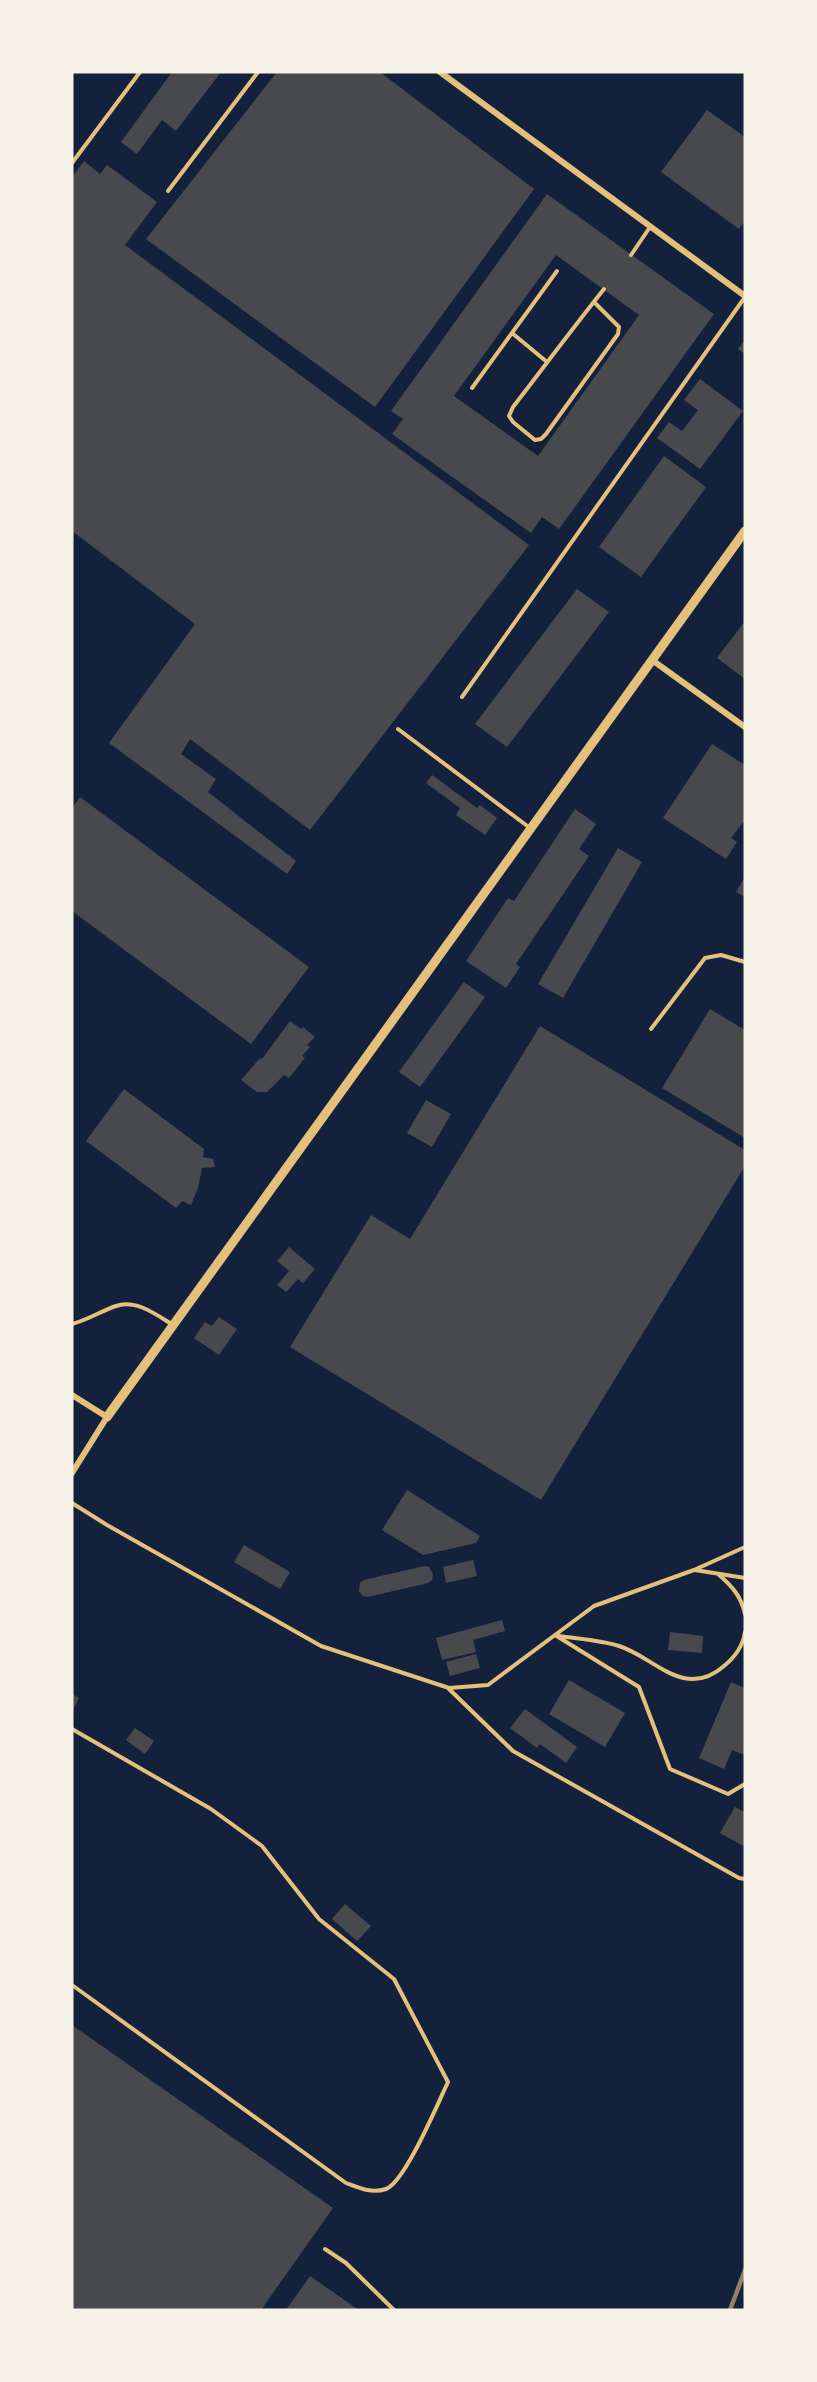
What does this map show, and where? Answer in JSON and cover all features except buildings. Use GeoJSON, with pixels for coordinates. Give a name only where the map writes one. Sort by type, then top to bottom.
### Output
{"type":"FeatureCollection","features":[{"type":"Feature","properties":{"kind":"street"},"geometry":{"type":"LineString","coordinates":[[440,72],[745,296]]}},
{"type":"Feature","properties":{"kind":"street"},"geometry":{"type":"LineString","coordinates":[[72,1473],[107,1417],[745,531]]}},
{"type":"Feature","properties":{"kind":"street"},"geometry":{"type":"LineString","coordinates":[[652,660],[745,727]]}},
{"type":"Feature","properties":{"kind":"street"},"geometry":{"type":"LineString","coordinates":[[72,1395],[107,1417]]}},
{"type":"Feature","properties":{"kind":"lane"},"geometry":{"type":"LineString","coordinates":[[72,164],[140,72]]}},
{"type":"Feature","properties":{"kind":"lane"},"geometry":{"type":"LineString","coordinates":[[168,191],[258,72]]}},
{"type":"Feature","properties":{"kind":"lane"},"geometry":{"type":"LineString","coordinates":[[631,255],[651,227]]}},
{"type":"Feature","properties":{"kind":"lane"},"geometry":{"type":"LineString","coordinates":[[472,388],[557,271]]}},
{"type":"Feature","properties":{"kind":"lane"},"geometry":{"type":"LineString","coordinates":[[594,302],[619,327],[618,334],[546,434],[541,439],[534,440],[509,416],[513,407],[603,289]]}},
{"type":"Feature","properties":{"kind":"lane"},"geometry":{"type":"LineString","coordinates":[[462,697],[745,296]]}},
{"type":"Feature","properties":{"kind":"lane"},"geometry":{"type":"LineString","coordinates":[[512,333],[547,362]]}},
{"type":"Feature","properties":{"kind":"lane"},"geometry":{"type":"LineString","coordinates":[[398,729],[531,828]]}},
{"type":"Feature","properties":{"kind":"lane"},"geometry":{"type":"LineString","coordinates":[[651,1029],[705,958],[721,955],[745,962]]}},
{"type":"Feature","properties":{"kind":"lane"},"geometry":{"type":"LineString","coordinates":[[72,1324],[119,1304],[145,1308],[173,1325]]}},
{"type":"Feature","properties":{"kind":"lane"},"geometry":{"type":"LineString","coordinates":[[72,1503],[321,1646],[448,1688],[488,1685],[594,1606],[694,1570],[745,1547]]}},
{"type":"Feature","properties":{"kind":"lane"},"geometry":{"type":"LineString","coordinates":[[694,1570],[745,1578]]}},
{"type":"Feature","properties":{"kind":"lane"},"geometry":{"type":"LineString","coordinates":[[718,1574],[733,1586],[743,1602],[745,1614]]}},
{"type":"Feature","properties":{"kind":"lane"},"geometry":{"type":"LineString","coordinates":[[555,1635],[620,1646],[663,1672],[682,1678],[701,1677],[720,1670],[734,1658],[744,1641],[745,1632]]}},
{"type":"Feature","properties":{"kind":"lane"},"geometry":{"type":"LineString","coordinates":[[555,1635],[639,1688],[670,1769],[729,1794],[745,1784]]}},
{"type":"Feature","properties":{"kind":"lane"},"geometry":{"type":"LineString","coordinates":[[448,1688],[513,1751],[729,1873],[745,1879]]}},
{"type":"Feature","properties":{"kind":"lane"},"geometry":{"type":"LineString","coordinates":[[72,1729],[211,1809],[262,1846],[319,1919],[394,1980],[447,2082],[401,2176],[387,2189],[368,2191],[346,2183],[72,1984]]}},
{"type":"Feature","properties":{"kind":"lane"},"geometry":{"type":"LineString","coordinates":[[325,2249],[346,2263],[394,2310]]}},
{"type":"Feature","properties":{"kind":"railway"},"geometry":{"type":"LineString","coordinates":[[730,2310],[745,2270]]}}]}
